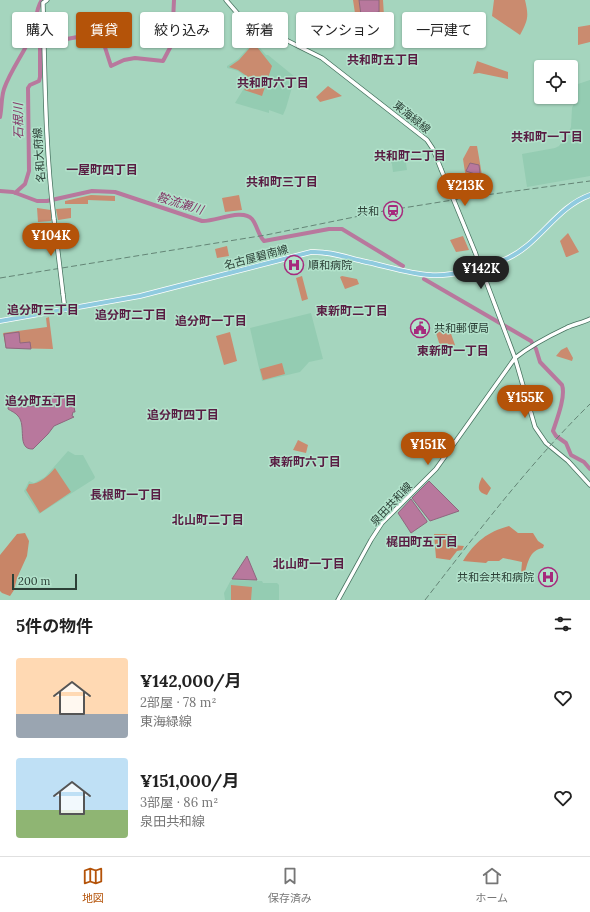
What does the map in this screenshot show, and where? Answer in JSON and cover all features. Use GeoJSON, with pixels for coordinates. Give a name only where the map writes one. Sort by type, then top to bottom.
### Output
{"type":"FeatureCollection","features":[{"type":"Feature","properties":{"kind":"main road","name":"名和大府線"},"geometry":{"type":"LineString","coordinates":[[47,0],[43,3],[47,155],[65,310]]}},
{"type":"Feature","properties":{"kind":"main road","name":"東海緑線"},"geometry":{"type":"LineString","coordinates":[[226,0],[244,19],[322,58],[430,144],[475,252],[504,327],[536,427],[546,443],[568,461],[590,485]]}},
{"type":"Feature","properties":{"kind":"main road","name":"名古屋碧南線"},"geometry":{"type":"LineString","coordinates":[[0,321],[140,296],[311,252],[333,254],[405,271],[430,275],[445,275],[481,267],[515,255],[574,203],[590,196]]}},
{"type":"Feature","properties":{"kind":"main road","name":"泉田共和線"},"geometry":{"type":"LineString","coordinates":[[338,600],[382,523],[436,469],[515,358],[524,350],[567,327],[590,319]]}},
{"type":"Feature","properties":{"kind":"shaded area"},"geometry":{"type":"Polygon","coordinates":[[[353,0],[383,0],[384,12],[355,12],[353,0]]]}},
{"type":"Feature","properties":{"kind":"shaded area"},"geometry":{"type":"Polygon","coordinates":[[[359,0],[379,0],[379,12],[361,12],[359,0]]]}},
{"type":"Feature","properties":{"kind":"shaded area"},"geometry":{"type":"Polygon","coordinates":[[[494,0],[525,0],[527,18],[520,35],[492,16],[494,0]]]}},
{"type":"Feature","properties":{"kind":"shaded area"},"geometry":{"type":"Polygon","coordinates":[[[590,25],[590,42],[578,45],[578,27],[590,25]]]}},
{"type":"Feature","properties":{"kind":"shaded area"},"geometry":{"type":"Polygon","coordinates":[[[248,48],[260,48],[266,55],[268,55],[295,77],[283,115],[269,110],[269,113],[235,103],[249,80],[238,71],[227,68],[227,66],[238,59],[248,48]]]}},
{"type":"Feature","properties":{"kind":"shaded area"},"geometry":{"type":"Polygon","coordinates":[[[250,48],[258,48],[272,66],[262,96],[244,90],[251,79],[238,70],[229,67],[239,60],[250,48]]]}},
{"type":"Feature","properties":{"kind":"shaded area"},"geometry":{"type":"Polygon","coordinates":[[[477,61],[508,72],[508,79],[479,73],[473,74],[477,61]]]}},
{"type":"Feature","properties":{"kind":"shaded area"},"geometry":{"type":"Polygon","coordinates":[[[590,80],[590,176],[527,187],[522,154],[559,146],[568,134],[571,127],[572,108],[574,104],[578,104],[578,84],[590,80]]]}},
{"type":"Feature","properties":{"kind":"shaded area"},"geometry":{"type":"Polygon","coordinates":[[[328,86],[342,96],[320,102],[316,97],[328,86]]]}},
{"type":"Feature","properties":{"kind":"shaded area"},"geometry":{"type":"Polygon","coordinates":[[[470,146],[477,146],[482,175],[466,179],[463,159],[470,146]]]}},
{"type":"Feature","properties":{"kind":"shaded area"},"geometry":{"type":"Polygon","coordinates":[[[393,150],[395,150],[406,163],[407,170],[393,172],[392,164],[387,157],[393,150]]]}},
{"type":"Feature","properties":{"kind":"shaded area"},"geometry":{"type":"Polygon","coordinates":[[[470,163],[479,165],[480,173],[478,175],[466,171],[470,163]]]}},
{"type":"Feature","properties":{"kind":"shaded area"},"geometry":{"type":"Polygon","coordinates":[[[91,195],[115,196],[115,201],[88,200],[88,204],[65,204],[65,201],[91,195]]]}},
{"type":"Feature","properties":{"kind":"shaded area"},"geometry":{"type":"Polygon","coordinates":[[[239,195],[242,210],[225,212],[222,198],[239,195]]]}},
{"type":"Feature","properties":{"kind":"shaded area"},"geometry":{"type":"Polygon","coordinates":[[[37,208],[51,210],[51,221],[38,222],[37,208]]]}},
{"type":"Feature","properties":{"kind":"shaded area"},"geometry":{"type":"Polygon","coordinates":[[[71,208],[71,218],[58,220],[56,209],[71,208]]]}},
{"type":"Feature","properties":{"kind":"shaded area"},"geometry":{"type":"Polygon","coordinates":[[[568,233],[579,252],[566,257],[560,241],[568,233]]]}},
{"type":"Feature","properties":{"kind":"shaded area"},"geometry":{"type":"Polygon","coordinates":[[[463,236],[469,250],[456,252],[450,240],[463,236]]]}},
{"type":"Feature","properties":{"kind":"shaded area"},"geometry":{"type":"Polygon","coordinates":[[[227,246],[229,256],[217,258],[215,249],[227,246]]]}},
{"type":"Feature","properties":{"kind":"shaded area"},"geometry":{"type":"Polygon","coordinates":[[[302,276],[308,299],[302,301],[296,278],[302,276]]]}},
{"type":"Feature","properties":{"kind":"shaded area"},"geometry":{"type":"Polygon","coordinates":[[[342,276],[357,279],[359,284],[345,289],[340,277],[342,276]]]}},
{"type":"Feature","properties":{"kind":"shaded area"},"geometry":{"type":"Polygon","coordinates":[[[311,313],[323,359],[309,362],[300,372],[262,381],[250,328],[311,313]]]}},
{"type":"Feature","properties":{"kind":"shaded area"},"geometry":{"type":"Polygon","coordinates":[[[49,317],[53,349],[6,348],[3,333],[47,327],[46,318],[49,317]]]}},
{"type":"Feature","properties":{"kind":"shaded area"},"geometry":{"type":"Polygon","coordinates":[[[448,328],[455,345],[443,350],[441,349],[436,333],[448,328]]]}},
{"type":"Feature","properties":{"kind":"shaded area"},"geometry":{"type":"Polygon","coordinates":[[[19,332],[20,343],[30,342],[31,349],[6,348],[4,334],[19,332]]]}},
{"type":"Feature","properties":{"kind":"shaded area"},"geometry":{"type":"Polygon","coordinates":[[[230,332],[237,361],[224,365],[216,336],[230,332]]]}},
{"type":"Feature","properties":{"kind":"shaded area"},"geometry":{"type":"Polygon","coordinates":[[[567,347],[573,358],[572,361],[556,356],[561,350],[567,347]]]}},
{"type":"Feature","properties":{"kind":"shaded area"},"geometry":{"type":"Polygon","coordinates":[[[282,363],[285,374],[263,380],[260,369],[282,363]]]}},
{"type":"Feature","properties":{"kind":"shaded area"},"geometry":{"type":"Polygon","coordinates":[[[54,394],[73,402],[75,412],[73,412],[72,416],[74,417],[54,426],[33,449],[28,448],[25,446],[23,441],[21,420],[16,414],[8,409],[9,403],[22,406],[35,406],[54,394]]]}},
{"type":"Feature","properties":{"kind":"shaded area"},"geometry":{"type":"Polygon","coordinates":[[[298,440],[308,445],[306,453],[293,450],[298,440]]]}},
{"type":"Feature","properties":{"kind":"shaded area"},"geometry":{"type":"Polygon","coordinates":[[[68,451],[75,455],[83,455],[95,477],[39,514],[24,491],[29,481],[34,483],[45,477],[68,451]]]}},
{"type":"Feature","properties":{"kind":"shaded area"},"geometry":{"type":"Polygon","coordinates":[[[55,468],[71,492],[40,513],[26,490],[29,484],[37,483],[47,477],[55,468]]]}},
{"type":"Feature","properties":{"kind":"shaded area"},"geometry":{"type":"Polygon","coordinates":[[[482,477],[491,488],[487,495],[483,494],[479,488],[482,477]]]}},
{"type":"Feature","properties":{"kind":"shaded area"},"geometry":{"type":"Polygon","coordinates":[[[429,481],[459,511],[430,521],[412,498],[429,481]]]}},
{"type":"Feature","properties":{"kind":"shaded area"},"geometry":{"type":"Polygon","coordinates":[[[411,499],[427,522],[411,533],[398,513],[411,499]]]}},
{"type":"Feature","properties":{"kind":"shaded area"},"geometry":{"type":"Polygon","coordinates":[[[509,526],[518,533],[533,533],[538,541],[544,545],[543,548],[538,549],[532,554],[524,575],[521,574],[522,562],[503,558],[499,561],[488,561],[486,563],[463,561],[472,548],[482,539],[494,531],[509,526]]]}},
{"type":"Feature","properties":{"kind":"shaded area"},"geometry":{"type":"Polygon","coordinates":[[[25,533],[29,541],[27,556],[17,578],[14,590],[10,596],[0,591],[0,555],[17,534],[25,533]]]}},
{"type":"Feature","properties":{"kind":"shaded area"},"geometry":{"type":"Polygon","coordinates":[[[434,534],[452,534],[452,545],[464,546],[462,550],[457,551],[450,560],[436,558],[434,534]]]}},
{"type":"Feature","properties":{"kind":"shaded area"},"geometry":{"type":"Polygon","coordinates":[[[247,556],[257,580],[232,579],[247,556]]]}},
{"type":"Feature","properties":{"kind":"shaded area"},"geometry":{"type":"Polygon","coordinates":[[[231,580],[277,583],[279,585],[279,600],[225,600],[224,593],[231,580]]]}},
{"type":"Feature","properties":{"kind":"shaded area"},"geometry":{"type":"Polygon","coordinates":[[[231,585],[252,587],[251,600],[231,600],[231,585]]]}},
{"type":"Feature","properties":{"kind":"waterway"},"geometry":{"type":"LineString","coordinates":[[0,117],[4,89],[10,74],[33,32],[38,7],[42,0]]}},
{"type":"Feature","properties":{"kind":"waterway","name":"石根川"},"geometry":{"type":"LineString","coordinates":[[15,193],[25,184],[29,171],[28,88],[30,85],[39,81],[40,44],[99,33],[111,66],[124,60],[135,58],[163,61],[172,44],[174,0]]}},
{"type":"Feature","properties":{"kind":"waterway","name":"鞍流瀬川"},"geometry":{"type":"LineString","coordinates":[[0,191],[13,192],[37,201],[47,201],[92,191],[115,192],[202,221],[235,215],[248,216],[252,219],[264,241],[329,229],[342,229],[403,266]]}},
{"type":"Feature","properties":{"kind":"waterway","name":"鞍流瀬川"},"geometry":{"type":"LineString","coordinates":[[424,279],[531,341],[536,349],[540,362],[562,385],[562,401],[553,431],[556,436],[566,443],[571,455],[584,462],[590,469]]}},
{"type":"Feature","properties":{"kind":"railway"},"geometry":{"type":"LineString","coordinates":[[0,278],[266,235],[384,211],[478,196],[590,181]]}},
{"type":"Feature","properties":{"kind":"railway"},"geometry":{"type":"LineString","coordinates":[[425,600],[484,524],[525,475],[590,404]]}},
{"type":"Feature","properties":{"kind":"place","name":"共和"},"geometry":{"type":"Point","coordinates":[393,211]}},
{"type":"Feature","properties":{"kind":"place","name":"順和病院"},"geometry":{"type":"Point","coordinates":[294,265]}},
{"type":"Feature","properties":{"kind":"place","name":"共和郵便局"},"geometry":{"type":"Point","coordinates":[420,328]}},
{"type":"Feature","properties":{"kind":"place","name":"共和会共和病院"},"geometry":{"type":"Point","coordinates":[548,577]}},
{"type":"Feature","properties":{"kind":"district","name":"共和町五丁目"},"geometry":{"type":"Point","coordinates":[383,59]}},
{"type":"Feature","properties":{"kind":"district","name":"共和町六丁目"},"geometry":{"type":"Point","coordinates":[273,82]}},
{"type":"Feature","properties":{"kind":"district","name":"共和町一丁目"},"geometry":{"type":"Point","coordinates":[547,136]}},
{"type":"Feature","properties":{"kind":"district","name":"共和町二丁目"},"geometry":{"type":"Point","coordinates":[410,155]}},
{"type":"Feature","properties":{"kind":"district","name":"一屋町四丁目"},"geometry":{"type":"Point","coordinates":[102,169]}},
{"type":"Feature","properties":{"kind":"district","name":"共和町三丁目"},"geometry":{"type":"Point","coordinates":[282,181]}},
{"type":"Feature","properties":{"kind":"district","name":"追分町三丁目"},"geometry":{"type":"Point","coordinates":[43,309]}},
{"type":"Feature","properties":{"kind":"district","name":"東新町二丁目"},"geometry":{"type":"Point","coordinates":[352,310]}},
{"type":"Feature","properties":{"kind":"district","name":"追分町二丁目"},"geometry":{"type":"Point","coordinates":[131,314]}},
{"type":"Feature","properties":{"kind":"district","name":"追分町一丁目"},"geometry":{"type":"Point","coordinates":[211,320]}},
{"type":"Feature","properties":{"kind":"district","name":"東新町一丁目"},"geometry":{"type":"Point","coordinates":[453,350]}},
{"type":"Feature","properties":{"kind":"district","name":"追分町五丁目"},"geometry":{"type":"Point","coordinates":[41,400]}},
{"type":"Feature","properties":{"kind":"district","name":"追分町四丁目"},"geometry":{"type":"Point","coordinates":[183,414]}},
{"type":"Feature","properties":{"kind":"district","name":"東新町六丁目"},"geometry":{"type":"Point","coordinates":[305,461]}},
{"type":"Feature","properties":{"kind":"district","name":"長根町一丁目"},"geometry":{"type":"Point","coordinates":[126,494]}},
{"type":"Feature","properties":{"kind":"district","name":"北山町二丁目"},"geometry":{"type":"Point","coordinates":[208,519]}},
{"type":"Feature","properties":{"kind":"district","name":"梶田町五丁目"},"geometry":{"type":"Point","coordinates":[422,541]}},
{"type":"Feature","properties":{"kind":"district","name":"北山町一丁目"},"geometry":{"type":"Point","coordinates":[309,563]}}]}
